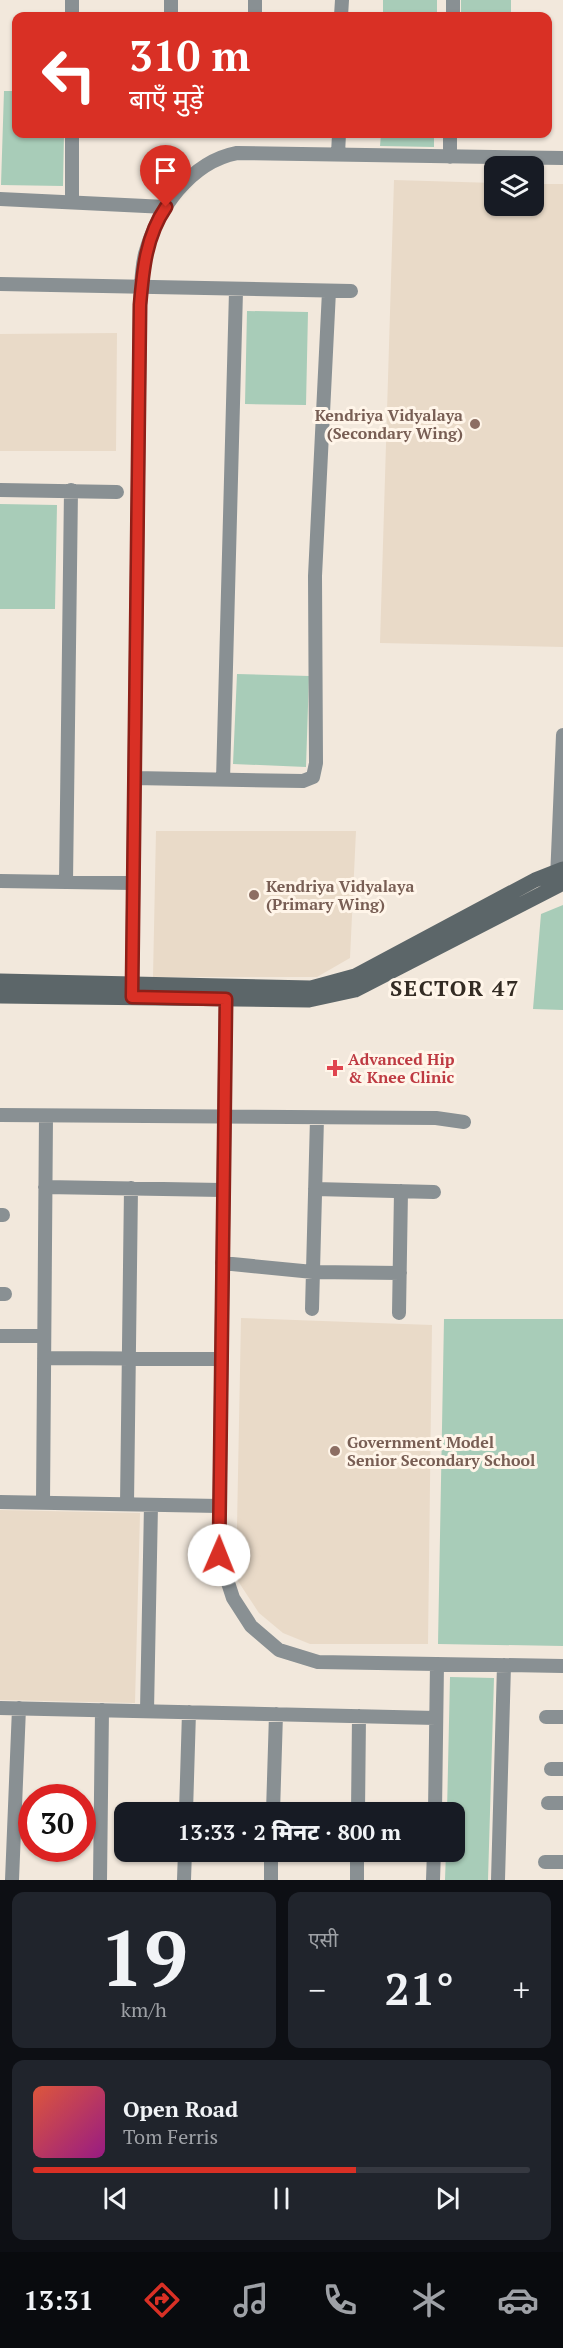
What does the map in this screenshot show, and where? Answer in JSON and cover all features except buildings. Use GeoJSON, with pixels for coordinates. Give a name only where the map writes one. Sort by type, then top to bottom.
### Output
{"type":"FeatureCollection","features":[{"type":"Feature","properties":{"kind":"street"},"geometry":{"type":"LineString","coordinates":[[72,138],[72,202]]}},
{"type":"Feature","properties":{"kind":"street"},"geometry":{"type":"LineString","coordinates":[[338,154],[339,138]]}},
{"type":"Feature","properties":{"kind":"street"},"geometry":{"type":"LineString","coordinates":[[450,138],[450,157]]}},
{"type":"Feature","properties":{"kind":"street"},"geometry":{"type":"LineString","coordinates":[[132,990],[141,288],[145,255],[159,216],[186,181],[222,156],[237,153],[563,158]]}},
{"type":"Feature","properties":{"kind":"street"},"geometry":{"type":"LineString","coordinates":[[0,199],[166,207]]}},
{"type":"Feature","properties":{"kind":"street"},"geometry":{"type":"LineString","coordinates":[[0,284],[236,291],[351,291]]}},
{"type":"Feature","properties":{"kind":"street"},"geometry":{"type":"LineString","coordinates":[[224,780],[236,291]]}},
{"type":"Feature","properties":{"kind":"street"},"geometry":{"type":"LineString","coordinates":[[134,778],[303,781],[310,780],[315,771],[315,576],[329,291]]}},
{"type":"Feature","properties":{"kind":"street"},"geometry":{"type":"LineString","coordinates":[[0,490],[117,492]]}},
{"type":"Feature","properties":{"kind":"street"},"geometry":{"type":"LineString","coordinates":[[66,882],[71,490]]}},
{"type":"Feature","properties":{"kind":"street"},"geometry":{"type":"LineString","coordinates":[[0,981],[132,990],[226,992],[311,988],[355,976],[535,880],[560,877],[563,735]]}},
{"type":"Feature","properties":{"kind":"street"},"geometry":{"type":"LineString","coordinates":[[0,881],[133,883]]}},
{"type":"Feature","properties":{"kind":"street"},"geometry":{"type":"LineString","coordinates":[[0,996],[132,990]]}},
{"type":"Feature","properties":{"kind":"street"},"geometry":{"type":"LineString","coordinates":[[226,992],[219,1555],[233,1598],[251,1626],[279,1650],[318,1662],[563,1666]]}},
{"type":"Feature","properties":{"kind":"street"},"geometry":{"type":"LineString","coordinates":[[0,1115],[436,1118],[464,1122]]}},
{"type":"Feature","properties":{"kind":"street"},"geometry":{"type":"LineString","coordinates":[[43,1503],[46,1116]]}},
{"type":"Feature","properties":{"kind":"street"},"geometry":{"type":"LineString","coordinates":[[312,1309],[317,1118]]}},
{"type":"Feature","properties":{"kind":"street"},"geometry":{"type":"LineString","coordinates":[[45,1187],[222,1190]]}},
{"type":"Feature","properties":{"kind":"street"},"geometry":{"type":"LineString","coordinates":[[127,1504],[131,1188]]}},
{"type":"Feature","properties":{"kind":"street"},"geometry":{"type":"LineString","coordinates":[[315,1189],[434,1192]]}},
{"type":"Feature","properties":{"kind":"street"},"geometry":{"type":"LineString","coordinates":[[399,1313],[401,1191]]}},
{"type":"Feature","properties":{"kind":"street"},"geometry":{"type":"LineString","coordinates":[[222,1263],[313,1272],[400,1274]]}},
{"type":"Feature","properties":{"kind":"street"},"geometry":{"type":"LineString","coordinates":[[0,1336],[44,1336]]}},
{"type":"Feature","properties":{"kind":"street"},"geometry":{"type":"LineString","coordinates":[[44,1358],[221,1359]]}},
{"type":"Feature","properties":{"kind":"street"},"geometry":{"type":"LineString","coordinates":[[0,1502],[219,1506]]}},
{"type":"Feature","properties":{"kind":"street"},"geometry":{"type":"LineString","coordinates":[[147,1711],[152,1505]]}},
{"type":"Feature","properties":{"kind":"street"},"geometry":{"type":"LineString","coordinates":[[435,1802],[437,1664]]}},
{"type":"Feature","properties":{"kind":"street"},"geometry":{"type":"LineString","coordinates":[[498,1880],[504,1665]]}},
{"type":"Feature","properties":{"kind":"street"},"geometry":{"type":"LineString","coordinates":[[0,1708],[436,1718]]}},
{"type":"Feature","properties":{"kind":"street"},"geometry":{"type":"LineString","coordinates":[[12,1880],[20,1708]]}},
{"type":"Feature","properties":{"kind":"street"},"geometry":{"type":"LineString","coordinates":[[100,1880],[102,1710]]}},
{"type":"Feature","properties":{"kind":"street"},"geometry":{"type":"LineString","coordinates":[[186,1802],[189,1712]]}},
{"type":"Feature","properties":{"kind":"street"},"geometry":{"type":"LineString","coordinates":[[273,1802],[276,1714]]}},
{"type":"Feature","properties":{"kind":"street"},"geometry":{"type":"LineString","coordinates":[[358,1802],[359,1716]]}},
{"type":"Feature","properties":{"kind":"street"},"geometry":{"type":"LineString","coordinates":[[546,1717],[563,1717]]}},
{"type":"Feature","properties":{"kind":"street"},"geometry":{"type":"LineString","coordinates":[[548,1803],[563,1803]]}},
{"type":"Feature","properties":{"kind":"street"},"geometry":{"type":"LineString","coordinates":[[184,1880],[185,1862]]}},
{"type":"Feature","properties":{"kind":"street"},"geometry":{"type":"LineString","coordinates":[[271,1880],[272,1862]]}},
{"type":"Feature","properties":{"kind":"street"},"geometry":{"type":"LineString","coordinates":[[357,1862],[357,1880]]}},
{"type":"Feature","properties":{"kind":"street"},"geometry":{"type":"LineString","coordinates":[[433,1880],[434,1862]]}},
{"type":"Feature","properties":{"kind":"street"},"geometry":{"type":"LineString","coordinates":[[545,1862],[563,1862]]}},
{"type":"Feature","properties":{"kind":"shaded area","name":"Kendriya Vidyalaya (Secondary Wing)"},"geometry":{"type":"Polygon","coordinates":[[[394,180],[484,183],[484,216],[544,216],[544,184],[563,184],[563,647],[380,643],[394,180]]]}},
{"type":"Feature","properties":{"kind":"shaded area"},"geometry":{"type":"Polygon","coordinates":[[[117,333],[116,451],[0,451],[0,334],[117,333]]]}},
{"type":"Feature","properties":{"kind":"shaded area","name":"Kendriya Vidyalaya (Primary Wing)"},"geometry":{"type":"Polygon","coordinates":[[[156,831],[356,831],[350,958],[317,977],[153,977],[156,831]]]}},
{"type":"Feature","properties":{"kind":"shaded area","name":"Government Model Senior Secondary School"},"geometry":{"type":"Polygon","coordinates":[[[241,1318],[432,1325],[428,1644],[310,1644],[283,1633],[259,1613],[236,1578],[241,1318]]]}},
{"type":"Feature","properties":{"kind":"shaded area"},"geometry":{"type":"Polygon","coordinates":[[[0,1510],[140,1513],[135,1703],[0,1700],[0,1510]]]}},
{"type":"Feature","properties":{"kind":"green space"},"geometry":{"type":"Polygon","coordinates":[[[383,0],[437,0],[437,12],[383,12],[383,0]]]}},
{"type":"Feature","properties":{"kind":"green space"},"geometry":{"type":"Polygon","coordinates":[[[461,0],[511,0],[511,12],[461,12],[461,0]]]}},
{"type":"Feature","properties":{"kind":"green space"},"geometry":{"type":"Polygon","coordinates":[[[4,91],[12,91],[12,138],[64,138],[63,186],[1,185],[4,91]]]}},
{"type":"Feature","properties":{"kind":"green space"},"geometry":{"type":"Polygon","coordinates":[[[381,138],[434,138],[434,147],[380,146],[381,138]]]}},
{"type":"Feature","properties":{"kind":"green space"},"geometry":{"type":"Polygon","coordinates":[[[247,311],[308,312],[306,405],[245,404],[247,311]]]}},
{"type":"Feature","properties":{"kind":"green space"},"geometry":{"type":"Polygon","coordinates":[[[0,504],[57,505],[55,609],[0,609],[0,504]]]}},
{"type":"Feature","properties":{"kind":"green space"},"geometry":{"type":"Polygon","coordinates":[[[237,674],[309,676],[306,767],[233,764],[237,674]]]}},
{"type":"Feature","properties":{"kind":"green space"},"geometry":{"type":"Polygon","coordinates":[[[563,905],[563,1010],[533,1009],[541,914],[563,905]]]}},
{"type":"Feature","properties":{"kind":"green space"},"geometry":{"type":"Polygon","coordinates":[[[444,1319],[563,1319],[563,1646],[438,1644],[444,1319]]]}},
{"type":"Feature","properties":{"kind":"green space"},"geometry":{"type":"Polygon","coordinates":[[[450,1677],[494,1678],[488,1880],[445,1880],[446,1862],[465,1862],[465,1802],[447,1802],[450,1677]]]}},
{"type":"Feature","properties":{"kind":"place","name":"Kendriya Vidyalaya (Secondary Wing)"},"geometry":{"type":"Point","coordinates":[475,424]}},
{"type":"Feature","properties":{"kind":"place","name":"Kendriya Vidyalaya (Primary Wing)"},"geometry":{"type":"Point","coordinates":[254,895]}},
{"type":"Feature","properties":{"kind":"place","name":"Advanced Hip & Knee Clinic"},"geometry":{"type":"Point","coordinates":[335,1068]}},
{"type":"Feature","properties":{"kind":"place","name":"Government Model Senior Secondary School"},"geometry":{"type":"Point","coordinates":[335,1451]}},
{"type":"Feature","properties":{"kind":"district","name":"SECTOR 47"},"geometry":{"type":"Point","coordinates":[455,988]}},
{"type":"Feature","properties":{"kind":"route"},"geometry":{"type":"LineString","coordinates":[[166,207],[159,216],[145,255],[140,305],[132,997],[226,999],[219,1555]]}}]}
